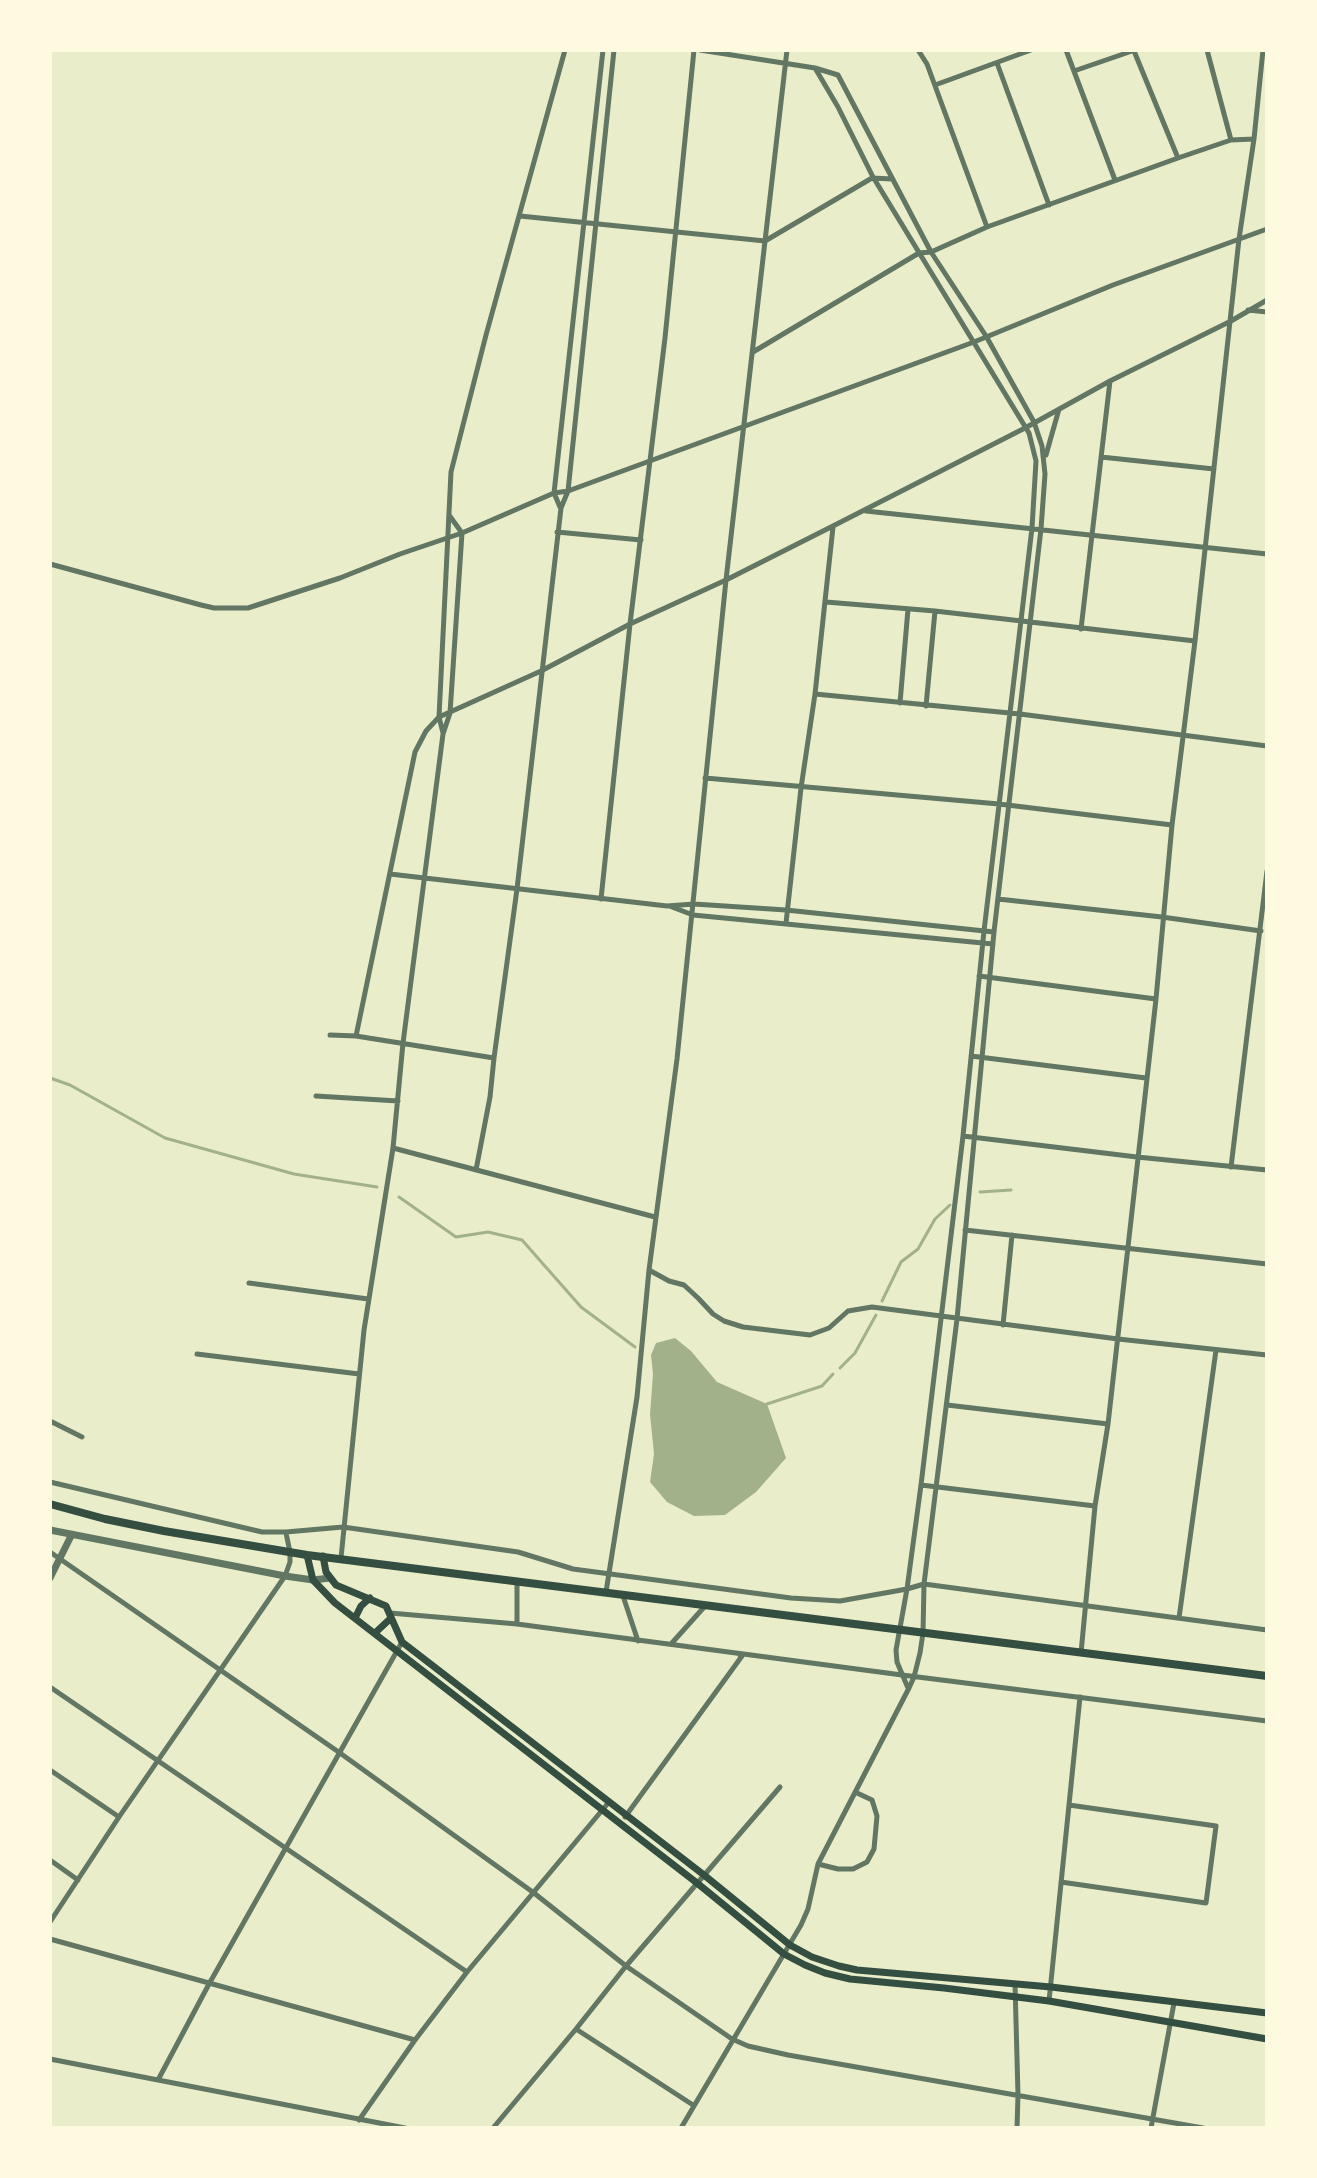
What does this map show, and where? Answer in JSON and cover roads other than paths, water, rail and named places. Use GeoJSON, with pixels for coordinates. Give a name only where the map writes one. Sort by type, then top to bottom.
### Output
{"type":"FeatureCollection","features":[{"type":"Feature","properties":{"kind":"main road"},"geometry":{"type":"LineString","coordinates":[[50,1504],[134,1525],[307,1555],[1267,1676]]}},
{"type":"Feature","properties":{"kind":"main road"},"geometry":{"type":"LineString","coordinates":[[307,1555],[313,1580],[335,1603],[784,1954],[825,1973],[850,1979],[1049,2001],[1267,2039]]}},
{"type":"Feature","properties":{"kind":"main road"},"geometry":{"type":"LineString","coordinates":[[323,1556],[324,1567],[336,1585],[384,1605],[402,1642],[790,1945],[812,1957],[857,1970],[1051,1987],[1267,2013]]}},
{"type":"Feature","properties":{"kind":"main road"},"geometry":{"type":"LineString","coordinates":[[355,1618],[370,1598]]}},
{"type":"Feature","properties":{"kind":"main road"},"geometry":{"type":"LineString","coordinates":[[375,1633],[391,1615]]}},
{"type":"Feature","properties":{"kind":"main road"},"geometry":{"type":"LineString","coordinates":[[443,1685],[449,1677]]}},
{"type":"Feature","properties":{"kind":"main road"},"geometry":{"type":"LineString","coordinates":[[1100,2009],[1102,1994]]}},
{"type":"Feature","properties":{"kind":"street"},"geometry":{"type":"LineString","coordinates":[[443,734],[439,717],[451,472],[565,50]]}},
{"type":"Feature","properties":{"kind":"street"},"geometry":{"type":"LineString","coordinates":[[561,508],[554,493],[603,50]]}},
{"type":"Feature","properties":{"kind":"street"},"geometry":{"type":"LineString","coordinates":[[476,1170],[490,1097],[517,889],[557,532],[568,491],[614,50]]}},
{"type":"Feature","properties":{"kind":"street"},"geometry":{"type":"LineString","coordinates":[[601,899],[697,50],[815,68],[838,75],[931,252],[986,336],[1034,422],[1044,460]]}},
{"type":"Feature","properties":{"kind":"street"},"geometry":{"type":"LineString","coordinates":[[606,1592],[637,1397],[655,1217],[677,1059],[726,580],[787,50]]}},
{"type":"Feature","properties":{"kind":"street"},"geometry":{"type":"LineString","coordinates":[[918,50],[927,64],[987,227]]}},
{"type":"Feature","properties":{"kind":"street"},"geometry":{"type":"LineString","coordinates":[[935,85],[1031,50]]}},
{"type":"Feature","properties":{"kind":"street"},"geometry":{"type":"LineString","coordinates":[[1066,50],[1115,180]]}},
{"type":"Feature","properties":{"kind":"street"},"geometry":{"type":"LineString","coordinates":[[1074,71],[1135,50],[1178,158]]}},
{"type":"Feature","properties":{"kind":"street"},"geometry":{"type":"LineString","coordinates":[[1207,50],[1231,140]]}},
{"type":"Feature","properties":{"kind":"street"},"geometry":{"type":"LineString","coordinates":[[1081,1653],[1095,1506],[1108,1424],[1156,999],[1172,825],[1263,50]]}},
{"type":"Feature","properties":{"kind":"street"},"geometry":{"type":"LineString","coordinates":[[997,63],[1049,205]]}},
{"type":"Feature","properties":{"kind":"street"},"geometry":{"type":"LineString","coordinates":[[815,68],[873,177],[1025,428],[1033,443],[1036,461],[1032,528],[963,1136],[921,1485],[899,1630],[897,1662],[909,1688]]}},
{"type":"Feature","properties":{"kind":"street"},"geometry":{"type":"LineString","coordinates":[[753,352],[919,253],[931,252],[987,227],[1178,158],[1231,140],[1254,139]]}},
{"type":"Feature","properties":{"kind":"street"},"geometry":{"type":"LineString","coordinates":[[520,216],[765,241],[873,177],[892,179]]}},
{"type":"Feature","properties":{"kind":"street"},"geometry":{"type":"LineString","coordinates":[[50,564],[191,603],[214,608],[248,608],[462,533],[554,493],[568,491],[974,342],[1113,285],[1267,229]]}},
{"type":"Feature","properties":{"kind":"street"},"geometry":{"type":"LineString","coordinates":[[356,1036],[415,752],[426,731],[439,717],[541,671],[630,624],[726,580],[1025,428],[1267,300]]}},
{"type":"Feature","properties":{"kind":"street"},"geometry":{"type":"LineString","coordinates":[[1248,310],[1267,312]]}},
{"type":"Feature","properties":{"kind":"street"},"geometry":{"type":"LineString","coordinates":[[1081,629],[1110,381]]}},
{"type":"Feature","properties":{"kind":"street"},"geometry":{"type":"LineString","coordinates":[[681,2128],[790,1945],[808,1909],[818,1864],[914,1677],[923,1633],[924,1584],[957,1319],[994,932],[1041,529],[1044,460],[1059,409]]}},
{"type":"Feature","properties":{"kind":"street"},"geometry":{"type":"LineString","coordinates":[[1101,457],[1214,469]]}},
{"type":"Feature","properties":{"kind":"street"},"geometry":{"type":"LineString","coordinates":[[863,511],[1267,554]]}},
{"type":"Feature","properties":{"kind":"street"},"geometry":{"type":"LineString","coordinates":[[341,1558],[368,1299],[393,1148],[403,1043],[443,734],[450,713],[462,533],[449,515]]}},
{"type":"Feature","properties":{"kind":"street"},"geometry":{"type":"LineString","coordinates":[[786,923],[833,526]]}},
{"type":"Feature","properties":{"kind":"street"},"geometry":{"type":"LineString","coordinates":[[557,532],[641,540]]}},
{"type":"Feature","properties":{"kind":"street"},"geometry":{"type":"LineString","coordinates":[[826,602],[935,611],[1195,641]]}},
{"type":"Feature","properties":{"kind":"street"},"geometry":{"type":"LineString","coordinates":[[900,703],[908,609]]}},
{"type":"Feature","properties":{"kind":"street"},"geometry":{"type":"LineString","coordinates":[[926,706],[935,611]]}},
{"type":"Feature","properties":{"kind":"street"},"geometry":{"type":"LineString","coordinates":[[815,694],[1010,712],[1267,746]]}},
{"type":"Feature","properties":{"kind":"street"},"geometry":{"type":"LineString","coordinates":[[705,778],[999,804],[1172,825]]}},
{"type":"Feature","properties":{"kind":"street"},"geometry":{"type":"LineString","coordinates":[[1231,1167],[1267,871]]}},
{"type":"Feature","properties":{"kind":"street"},"geometry":{"type":"LineString","coordinates":[[390,874],[667,906],[694,904],[786,910],[994,932]]}},
{"type":"Feature","properties":{"kind":"street"},"geometry":{"type":"LineString","coordinates":[[998,899],[1261,931]]}},
{"type":"Feature","properties":{"kind":"street"},"geometry":{"type":"LineString","coordinates":[[667,906],[693,915],[993,944]]}},
{"type":"Feature","properties":{"kind":"street"},"geometry":{"type":"LineString","coordinates":[[979,976],[1156,999]]}},
{"type":"Feature","properties":{"kind":"street"},"geometry":{"type":"LineString","coordinates":[[330,1035],[356,1036],[494,1058]]}},
{"type":"Feature","properties":{"kind":"street"},"geometry":{"type":"LineString","coordinates":[[971,1056],[1146,1078]]}},
{"type":"Feature","properties":{"kind":"street"},"geometry":{"type":"LineString","coordinates":[[316,1096],[398,1101]]}},
{"type":"Feature","properties":{"kind":"street"},"geometry":{"type":"LineString","coordinates":[[963,1136],[1267,1170]]}},
{"type":"Feature","properties":{"kind":"street"},"geometry":{"type":"LineString","coordinates":[[393,1148],[655,1217]]}},
{"type":"Feature","properties":{"kind":"street"},"geometry":{"type":"LineString","coordinates":[[965,1230],[1267,1264]]}},
{"type":"Feature","properties":{"kind":"street"},"geometry":{"type":"LineString","coordinates":[[1003,1325],[1012,1235]]}},
{"type":"Feature","properties":{"kind":"street"},"geometry":{"type":"LineString","coordinates":[[649,1270],[684,1285],[713,1314],[743,1327],[810,1335],[829,1328],[848,1311],[872,1307],[1267,1355]]}},
{"type":"Feature","properties":{"kind":"street"},"geometry":{"type":"LineString","coordinates":[[249,1283],[368,1299]]}},
{"type":"Feature","properties":{"kind":"street"},"geometry":{"type":"LineString","coordinates":[[1179,1618],[1216,1350]]}},
{"type":"Feature","properties":{"kind":"street"},"geometry":{"type":"LineString","coordinates":[[197,1354],[359,1374]]}},
{"type":"Feature","properties":{"kind":"street"},"geometry":{"type":"LineString","coordinates":[[947,1405],[1108,1424]]}},
{"type":"Feature","properties":{"kind":"street"},"geometry":{"type":"LineString","coordinates":[[50,1421],[82,1437]]}},
{"type":"Feature","properties":{"kind":"street"},"geometry":{"type":"LineString","coordinates":[[50,1482],[262,1532],[343,1527],[482,1545],[518,1552],[573,1569],[791,1598],[833,1601],[924,1584],[1267,1630]]}},
{"type":"Feature","properties":{"kind":"street"},"geometry":{"type":"LineString","coordinates":[[921,1485],[1095,1506]]}},
{"type":"Feature","properties":{"kind":"street"},"geometry":{"type":"LineString","coordinates":[[50,1530],[285,1576],[313,1580],[330,1578]]}},
{"type":"Feature","properties":{"kind":"street"},"geometry":{"type":"LineString","coordinates":[[50,1922],[285,1576],[290,1562],[286,1532]]}},
{"type":"Feature","properties":{"kind":"street"},"geometry":{"type":"LineString","coordinates":[[50,1578],[71,1536]]}},
{"type":"Feature","properties":{"kind":"street"},"geometry":{"type":"LineString","coordinates":[[50,1552],[340,1753],[534,1893],[626,1966],[732,2039],[788,2055],[1203,2128]]}},
{"type":"Feature","properties":{"kind":"street"},"geometry":{"type":"LineString","coordinates":[[517,1582],[517,1624]]}},
{"type":"Feature","properties":{"kind":"street"},"geometry":{"type":"LineString","coordinates":[[623,1595],[638,1641]]}},
{"type":"Feature","properties":{"kind":"street"},"geometry":{"type":"LineString","coordinates":[[670,1645],[706,1605]]}},
{"type":"Feature","properties":{"kind":"street"},"geometry":{"type":"LineString","coordinates":[[391,1615],[517,1624],[1267,1721]]}},
{"type":"Feature","properties":{"kind":"street"},"geometry":{"type":"LineString","coordinates":[[158,2080],[402,1642]]}},
{"type":"Feature","properties":{"kind":"street"},"geometry":{"type":"LineString","coordinates":[[619,1824],[742,1656],[739,1654]]}},
{"type":"Feature","properties":{"kind":"street"},"geometry":{"type":"LineString","coordinates":[[50,1687],[467,1972]]}},
{"type":"Feature","properties":{"kind":"street"},"geometry":{"type":"LineString","coordinates":[[1049,2001],[1080,1697]]}},
{"type":"Feature","properties":{"kind":"street"},"geometry":{"type":"LineString","coordinates":[[50,1770],[119,1817]]}},
{"type":"Feature","properties":{"kind":"street"},"geometry":{"type":"LineString","coordinates":[[493,2128],[626,1966],[780,1787]]}},
{"type":"Feature","properties":{"kind":"street"},"geometry":{"type":"LineString","coordinates":[[818,1864],[853,1869],[867,1862],[874,1849],[877,1816],[872,1800],[855,1792]]}},
{"type":"Feature","properties":{"kind":"street"},"geometry":{"type":"LineString","coordinates":[[359,2120],[467,1972],[609,1802]]}},
{"type":"Feature","properties":{"kind":"street"},"geometry":{"type":"LineString","coordinates":[[1061,1882],[1206,1903],[1216,1826],[1069,1805]]}},
{"type":"Feature","properties":{"kind":"street"},"geometry":{"type":"LineString","coordinates":[[50,1860],[78,1880]]}},
{"type":"Feature","properties":{"kind":"street"},"geometry":{"type":"LineString","coordinates":[[50,1939],[415,2040]]}},
{"type":"Feature","properties":{"kind":"street"},"geometry":{"type":"LineString","coordinates":[[1015,1984],[1017,2128]]}},
{"type":"Feature","properties":{"kind":"street"},"geometry":{"type":"LineString","coordinates":[[1151,2128],[1174,2003]]}},
{"type":"Feature","properties":{"kind":"street"},"geometry":{"type":"LineString","coordinates":[[576,2029],[693,2105]]}},
{"type":"Feature","properties":{"kind":"street"},"geometry":{"type":"LineString","coordinates":[[50,2059],[405,2128]]}},
{"type":"Feature","properties":{"kind":"waterway"},"geometry":{"type":"LineString","coordinates":[[50,1078],[70,1085],[165,1138],[294,1174],[377,1187]]}},
{"type":"Feature","properties":{"kind":"waterway"},"geometry":{"type":"LineString","coordinates":[[980,1192],[1011,1190]]}},
{"type":"Feature","properties":{"kind":"waterway"},"geometry":{"type":"LineString","coordinates":[[399,1197],[456,1237],[488,1232],[522,1240],[581,1307],[635,1347]]}},
{"type":"Feature","properties":{"kind":"waterway"},"geometry":{"type":"LineString","coordinates":[[882,1301],[901,1262],[918,1249],[935,1219],[950,1205]]}},
{"type":"Feature","properties":{"kind":"waterway"},"geometry":{"type":"LineString","coordinates":[[840,1368],[855,1353],[876,1315]]}},
{"type":"Feature","properties":{"kind":"waterway"},"geometry":{"type":"LineString","coordinates":[[767,1404],[822,1386],[833,1374]]}}]}
